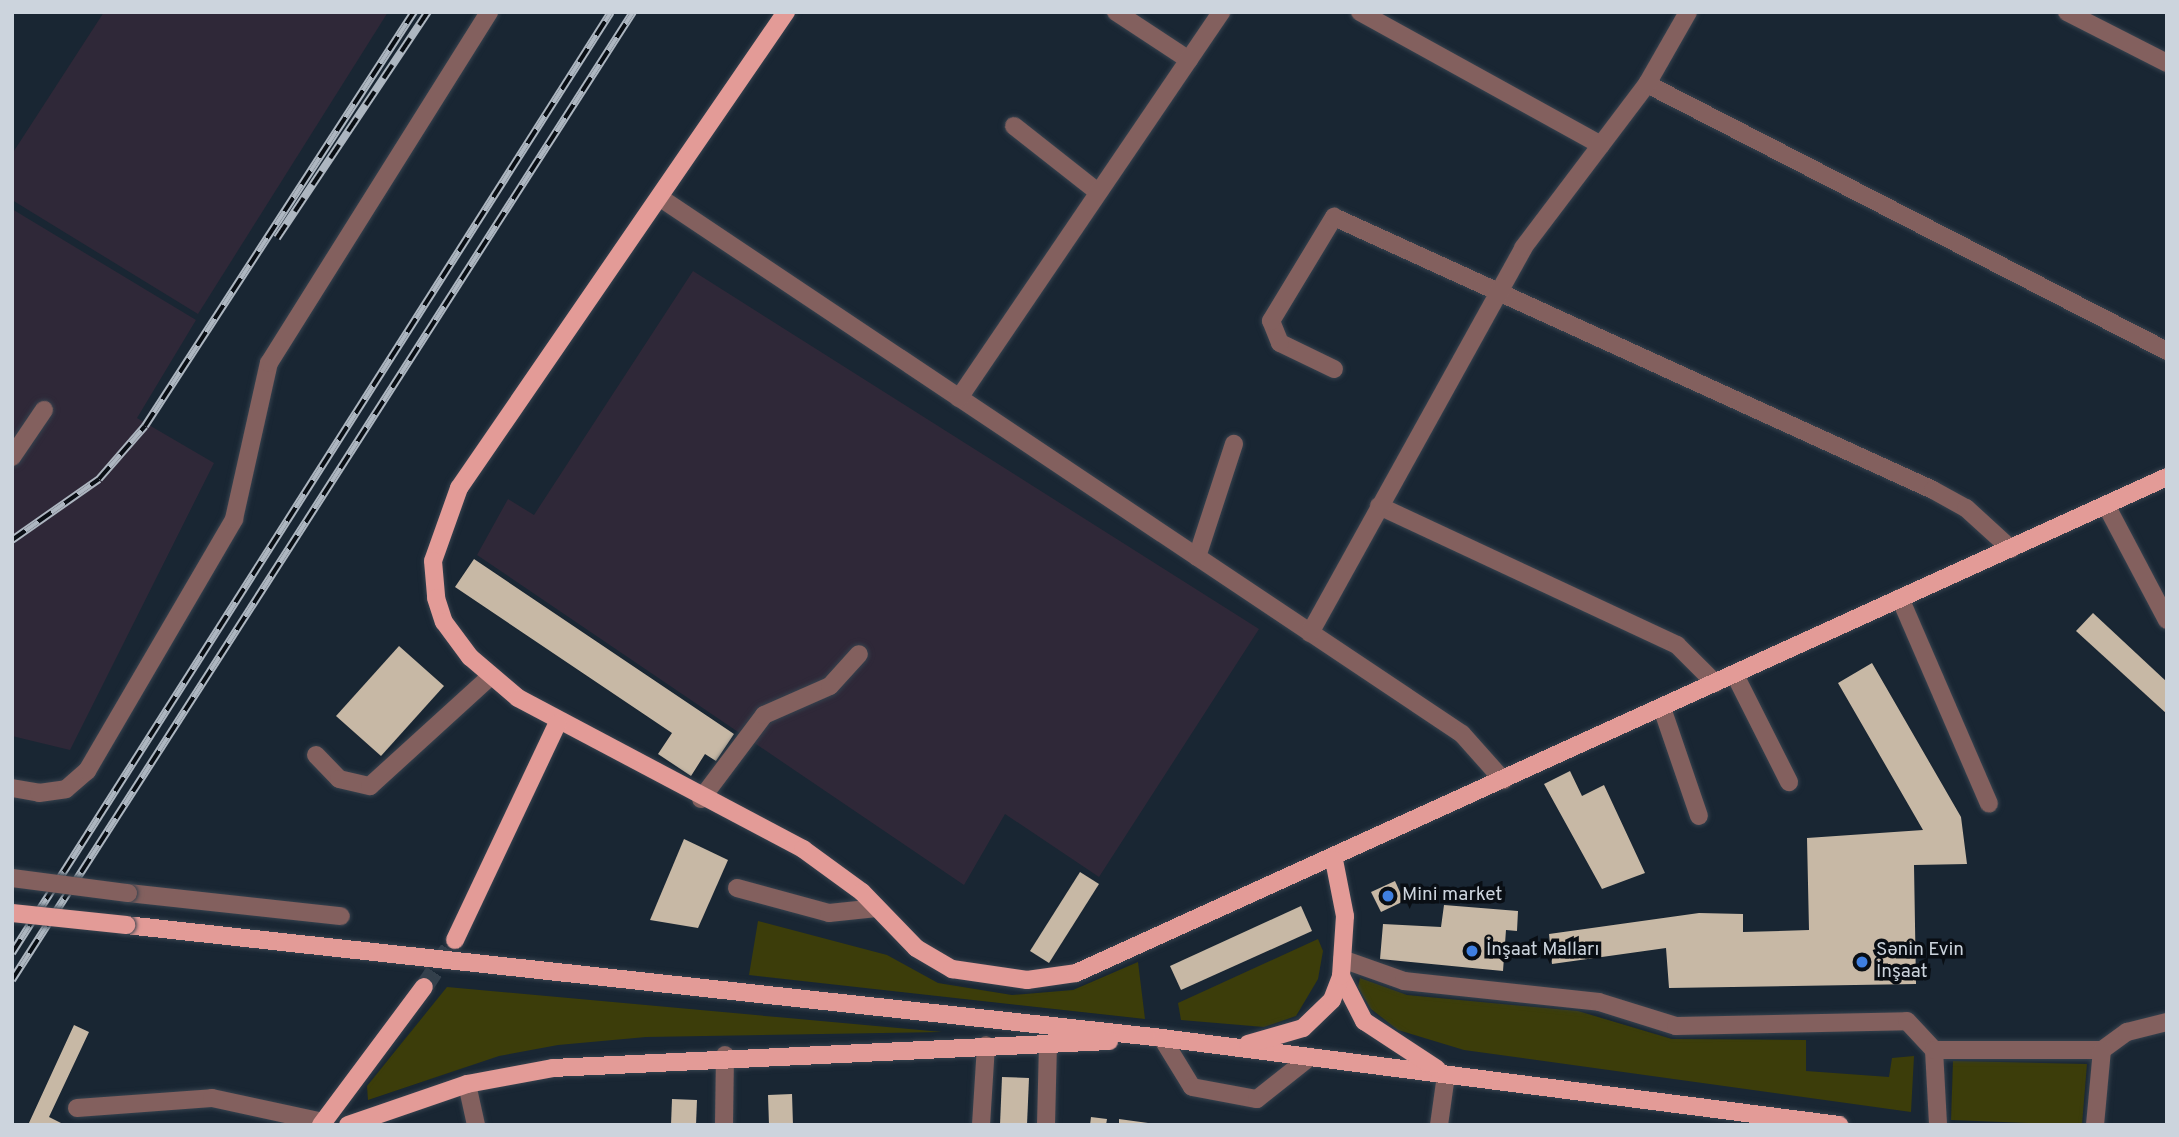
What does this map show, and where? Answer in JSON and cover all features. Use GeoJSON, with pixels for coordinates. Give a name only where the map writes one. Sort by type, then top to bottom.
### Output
{"type":"FeatureCollection","features":[{"type":"Feature","properties":{"kind":"main road"},"geometry":{"type":"LineString","coordinates":[[786,12],[662,199],[459,488],[440,527],[433,561],[440,610],[491,676],[557,724],[803,849],[877,908],[916,948],[952,970],[1050,980],[1334,860],[2167,477]]}},
{"type":"Feature","properties":{"kind":"main road"},"geometry":{"type":"LineString","coordinates":[[455,940],[557,724]]}},
{"type":"Feature","properties":{"kind":"main road"},"geometry":{"type":"LineString","coordinates":[[1234,1047],[1303,1028],[1332,1000],[1342,967],[1344,902],[1334,860]]}},
{"type":"Feature","properties":{"kind":"main road"},"geometry":{"type":"LineString","coordinates":[[12,913],[1163,1038],[1783,1121],[1839,1125]]}},
{"type":"Feature","properties":{"kind":"main road"},"geometry":{"type":"LineString","coordinates":[[1342,967],[1363,1021],[1446,1075]]}},
{"type":"Feature","properties":{"kind":"main road"},"geometry":{"type":"LineString","coordinates":[[322,1123],[424,987]]}},
{"type":"Feature","properties":{"kind":"main road"},"geometry":{"type":"LineString","coordinates":[[354,1123],[467,1084],[566,1066],[725,1055],[1163,1038]]}},
{"type":"Feature","properties":{"kind":"street"},"geometry":{"type":"LineString","coordinates":[[12,788],[39,793],[65,789],[87,771],[234,519],[270,363],[489,12]]}},
{"type":"Feature","properties":{"kind":"street"},"geometry":{"type":"LineString","coordinates":[[1116,12],[1189,60]]}},
{"type":"Feature","properties":{"kind":"street"},"geometry":{"type":"LineString","coordinates":[[959,398],[1221,12]]}},
{"type":"Feature","properties":{"kind":"street"},"geometry":{"type":"LineString","coordinates":[[1360,12],[1601,145]]}},
{"type":"Feature","properties":{"kind":"street"},"geometry":{"type":"LineString","coordinates":[[1310,633],[1497,294],[1647,84],[1688,12]]}},
{"type":"Feature","properties":{"kind":"street"},"geometry":{"type":"LineString","coordinates":[[2067,12],[2167,63]]}},
{"type":"Feature","properties":{"kind":"street"},"geometry":{"type":"LineString","coordinates":[[1647,84],[2167,351]]}},
{"type":"Feature","properties":{"kind":"street"},"geometry":{"type":"LineString","coordinates":[[1014,127],[1098,192]]}},
{"type":"Feature","properties":{"kind":"street"},"geometry":{"type":"LineString","coordinates":[[662,199],[1462,734],[1503,780]]}},
{"type":"Feature","properties":{"kind":"street"},"geometry":{"type":"LineString","coordinates":[[1334,369],[1280,343],[1271,321],[1334,217],[1497,294],[1933,491],[1966,508],[2011,549]]}},
{"type":"Feature","properties":{"kind":"street"},"geometry":{"type":"LineString","coordinates":[[12,457],[44,410]]}},
{"type":"Feature","properties":{"kind":"street"},"geometry":{"type":"LineString","coordinates":[[1197,557],[1234,444]]}},
{"type":"Feature","properties":{"kind":"street"},"geometry":{"type":"LineString","coordinates":[[2106,505],[2167,620]]}},
{"type":"Feature","properties":{"kind":"street"},"geometry":{"type":"LineString","coordinates":[[1379,506],[1677,645],[1715,683]]}},
{"type":"Feature","properties":{"kind":"street"},"geometry":{"type":"LineString","coordinates":[[1900,598],[1989,804]]}},
{"type":"Feature","properties":{"kind":"street"},"geometry":{"type":"LineString","coordinates":[[701,799],[764,715],[830,686],[859,654]]}},
{"type":"Feature","properties":{"kind":"street"},"geometry":{"type":"LineString","coordinates":[[1735,675],[1789,782]]}},
{"type":"Feature","properties":{"kind":"street"},"geometry":{"type":"LineString","coordinates":[[316,755],[339,779],[370,786],[491,676]]}},
{"type":"Feature","properties":{"kind":"street"},"geometry":{"type":"LineString","coordinates":[[1662,708],[1699,816]]}},
{"type":"Feature","properties":{"kind":"street"},"geometry":{"type":"LineString","coordinates":[[12,878],[341,916]]}},
{"type":"Feature","properties":{"kind":"street"},"geometry":{"type":"LineString","coordinates":[[737,888],[829,913],[877,908]]}},
{"type":"Feature","properties":{"kind":"street"},"geometry":{"type":"LineString","coordinates":[[1342,967],[1404,981],[1599,1002],[1676,1026],[1907,1021],[1934,1049],[1938,1125]]}},
{"type":"Feature","properties":{"kind":"street"},"geometry":{"type":"LineString","coordinates":[[1934,1049],[2102,1050],[2127,1032],[2167,1022]]}},
{"type":"Feature","properties":{"kind":"street"},"geometry":{"type":"LineString","coordinates":[[1163,1038],[1192,1087],[1257,1099],[1310,1057]]}},
{"type":"Feature","properties":{"kind":"street"},"geometry":{"type":"LineString","coordinates":[[1046,1125],[1048,1044]]}},
{"type":"Feature","properties":{"kind":"street"},"geometry":{"type":"LineString","coordinates":[[981,1125],[986,1045]]}},
{"type":"Feature","properties":{"kind":"street"},"geometry":{"type":"LineString","coordinates":[[2095,1125],[2102,1050]]}},
{"type":"Feature","properties":{"kind":"street"},"geometry":{"type":"LineString","coordinates":[[724,1125],[725,1055]]}},
{"type":"Feature","properties":{"kind":"street"},"geometry":{"type":"LineString","coordinates":[[1439,1125],[1446,1075]]}},
{"type":"Feature","properties":{"kind":"street"},"geometry":{"type":"LineString","coordinates":[[467,1084],[476,1125]]}},
{"type":"Feature","properties":{"kind":"street"},"geometry":{"type":"LineString","coordinates":[[77,1108],[188,1097],[297,1116],[322,1123]]}},
{"type":"Feature","properties":{"kind":"street"},"geometry":{"type":"LineString","coordinates":[[277,1125],[297,1116]]}},
{"type":"Feature","properties":{"kind":"shaded area"},"geometry":{"type":"Polygon","coordinates":[[[104,12],[388,12],[198,314],[12,200],[12,154],[104,12]]]}},
{"type":"Feature","properties":{"kind":"shaded area"},"geometry":{"type":"Polygon","coordinates":[[[12,209],[196,320],[137,418],[214,463],[70,750],[12,736],[12,209]]]}},
{"type":"Feature","properties":{"kind":"shaded area"},"geometry":{"type":"Polygon","coordinates":[[[693,271],[1259,629],[1099,877],[1005,814],[964,885],[477,555],[508,499],[534,515],[693,271]]]}},
{"type":"Feature","properties":{"kind":"shaded area"},"geometry":{"type":"Polygon","coordinates":[[[758,921],[887,955],[938,983],[1012,995],[1073,990],[1138,962],[1145,1019],[749,975],[758,921]]]}},
{"type":"Feature","properties":{"kind":"shaded area"},"geometry":{"type":"Polygon","coordinates":[[[1318,939],[1323,951],[1318,979],[1296,1016],[1264,1027],[1181,1020],[1178,1003],[1318,939]]]}},
{"type":"Feature","properties":{"kind":"shaded area"},"geometry":{"type":"Polygon","coordinates":[[[1360,978],[1407,995],[1578,1011],[1672,1039],[1806,1040],[1806,1071],[1889,1077],[1892,1058],[1914,1056],[1911,1112],[1464,1050],[1398,1030],[1371,1009],[1358,987],[1360,978]]]}},
{"type":"Feature","properties":{"kind":"shaded area"},"geometry":{"type":"Polygon","coordinates":[[[447,987],[942,1032],[646,1037],[558,1045],[499,1056],[368,1100],[367,1086],[447,987]]]}},
{"type":"Feature","properties":{"kind":"shaded area"},"geometry":{"type":"Polygon","coordinates":[[[1953,1061],[2087,1064],[2082,1125],[1951,1120],[1953,1061]]]}},
{"type":"Feature","properties":{"kind":"building"},"geometry":{"type":"Polygon","coordinates":[[[474,559],[734,734],[716,761],[705,754],[691,776],[658,754],[672,733],[455,587],[474,559]]]}},
{"type":"Feature","properties":{"kind":"building"},"geometry":{"type":"Polygon","coordinates":[[[2093,613],[2167,682],[2167,714],[2076,631],[2093,613]]]}},
{"type":"Feature","properties":{"kind":"building"},"geometry":{"type":"Polygon","coordinates":[[[399,646],[444,686],[381,756],[336,716],[399,646]]]}},
{"type":"Feature","properties":{"kind":"building"},"geometry":{"type":"Polygon","coordinates":[[[1872,663],[1961,817],[1967,864],[1914,865],[1916,984],[1669,988],[1666,948],[1552,964],[1549,934],[1699,913],[1743,914],[1743,932],[1809,930],[1807,838],[1923,830],[1838,683],[1872,663]]]}},
{"type":"Feature","properties":{"kind":"building"},"geometry":{"type":"Polygon","coordinates":[[[1570,771],[1582,796],[1604,785],[1645,873],[1602,889],[1544,784],[1570,771]]]}},
{"type":"Feature","properties":{"kind":"building"},"geometry":{"type":"Polygon","coordinates":[[[684,839],[728,860],[698,928],[650,920],[684,839]]]}},
{"type":"Feature","properties":{"kind":"building"},"geometry":{"type":"Polygon","coordinates":[[[1080,872],[1099,884],[1049,963],[1030,951],[1080,872]]]}},
{"type":"Feature","properties":{"kind":"building","name":"Mini market"},"geometry":{"type":"Polygon","coordinates":[[[1395,881],[1404,901],[1381,912],[1371,892],[1395,881]]]}},
{"type":"Feature","properties":{"kind":"building"},"geometry":{"type":"Polygon","coordinates":[[[1444,905],[1518,911],[1517,931],[1506,930],[1503,971],[1380,959],[1383,924],[1441,927],[1444,905]]]}},
{"type":"Feature","properties":{"kind":"building"},"geometry":{"type":"Polygon","coordinates":[[[1301,906],[1312,931],[1181,990],[1170,966],[1301,906]]]}},
{"type":"Feature","properties":{"kind":"building"},"geometry":{"type":"Polygon","coordinates":[[[74,1025],[89,1032],[49,1117],[65,1125],[28,1125],[74,1025]]]}},
{"type":"Feature","properties":{"kind":"building"},"geometry":{"type":"Polygon","coordinates":[[[1002,1077],[1029,1078],[1027,1125],[1000,1125],[1002,1077]]]}},
{"type":"Feature","properties":{"kind":"building"},"geometry":{"type":"Polygon","coordinates":[[[792,1094],[793,1125],[769,1125],[768,1095],[792,1094]]]}},
{"type":"Feature","properties":{"kind":"building"},"geometry":{"type":"Polygon","coordinates":[[[672,1099],[697,1100],[696,1125],[671,1125],[672,1099]]]}},
{"type":"Feature","properties":{"kind":"building"},"geometry":{"type":"Polygon","coordinates":[[[1091,1117],[1107,1119],[1106,1125],[1090,1125],[1091,1117]]]}},
{"type":"Feature","properties":{"kind":"building"},"geometry":{"type":"Polygon","coordinates":[[[1119,1119],[1148,1123],[1148,1125],[1119,1125],[1119,1119]]]}},
{"type":"Feature","properties":{"kind":"tunnel"},"geometry":{"type":"LineString","coordinates":[[424,987],[455,940]]}},
{"type":"Feature","properties":{"kind":"railway"},"geometry":{"type":"LineString","coordinates":[[12,540],[99,479],[145,426],[414,12]]}},
{"type":"Feature","properties":{"kind":"railway"},"geometry":{"type":"LineString","coordinates":[[277,238],[428,12]]}},
{"type":"Feature","properties":{"kind":"railway"},"geometry":{"type":"LineString","coordinates":[[12,953],[611,12]]}},
{"type":"Feature","properties":{"kind":"railway"},"geometry":{"type":"LineString","coordinates":[[12,980],[633,12]]}},
{"type":"Feature","properties":{"kind":"place","name":"Mini market"},"geometry":{"type":"Point","coordinates":[1388,896]}},
{"type":"Feature","properties":{"kind":"place","name":"İnşaat Malları"},"geometry":{"type":"Point","coordinates":[1472,951]}},
{"type":"Feature","properties":{"kind":"place","name":"Sənin Evin İnşaat"},"geometry":{"type":"Point","coordinates":[1862,962]}}]}
